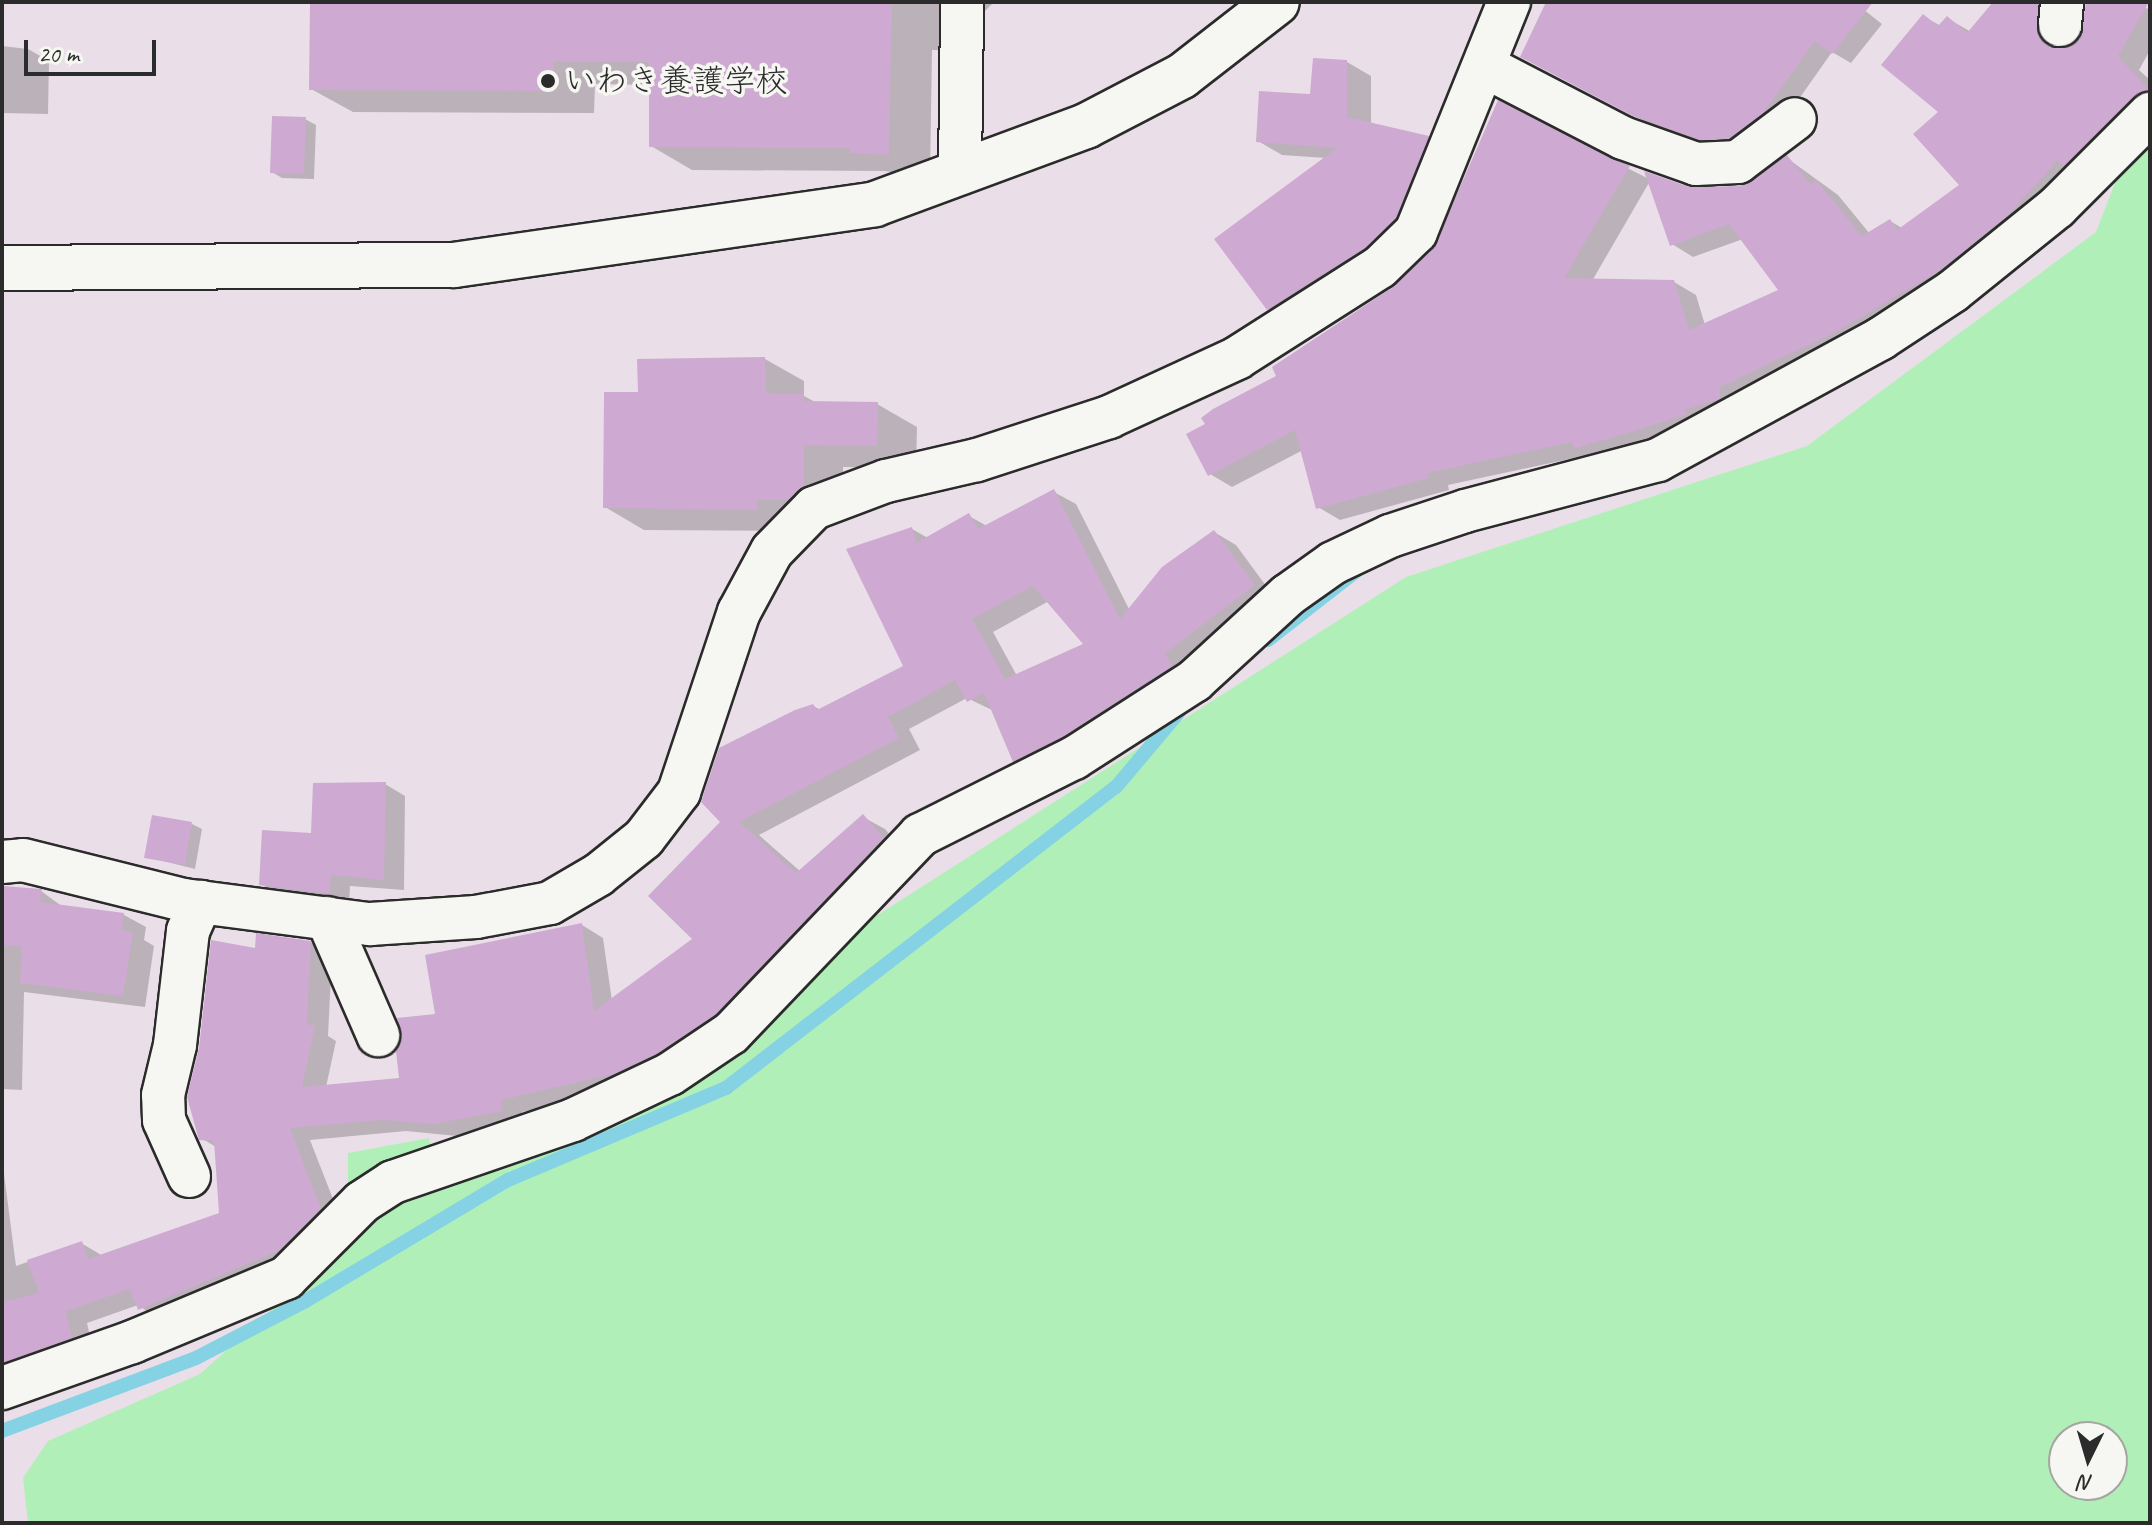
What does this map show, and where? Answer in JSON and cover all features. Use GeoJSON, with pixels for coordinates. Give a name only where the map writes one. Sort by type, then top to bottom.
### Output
{"type":"FeatureCollection","features":[{"type":"Feature","properties":{"kind":"street"},"geometry":{"type":"LineString","coordinates":[[960,173],[962,2]]}},
{"type":"Feature","properties":{"kind":"street"},"geometry":{"type":"LineString","coordinates":[[2,268],[454,265],[875,204],[1086,126],[1182,76],[1277,2]]}},
{"type":"Feature","properties":{"kind":"street"},"geometry":{"type":"LineString","coordinates":[[2,862],[23,860],[201,902],[370,924],[476,917],[550,903],[598,875],[644,838],[679,792],[739,612],[772,551],[814,508],[886,481],[977,460],[1109,417],[1237,358],[1380,267],[1416,232],[1486,67],[1509,2]]}},
{"type":"Feature","properties":{"kind":"street"},"geometry":{"type":"LineString","coordinates":[[1486,67],[1623,138],[1696,164],[1738,162],[1795,119]]}},
{"type":"Feature","properties":{"kind":"street"},"geometry":{"type":"LineString","coordinates":[[2,1388],[132,1342],[286,1278],[362,1202],[393,1182],[573,1120],[670,1074],[731,1033],[920,835],[1074,758],[1194,681],[1288,595],[1333,563],[1390,536],[1465,511],[1658,460],[1880,339],[1953,291],[2057,207],[2150,114]]}},
{"type":"Feature","properties":{"kind":"street"},"geometry":{"type":"LineString","coordinates":[[189,1176],[164,1120],[163,1095],[175,1045],[188,931],[201,902]]}},
{"type":"Feature","properties":{"kind":"street"},"geometry":{"type":"LineString","coordinates":[[327,918],[378,1035]]}},
{"type":"Feature","properties":{"kind":"green space"},"geometry":{"type":"Polygon","coordinates":[[[2150,92],[2150,1523],[28,1523],[23,1478],[48,1441],[200,1374],[348,1241],[348,1153],[429,1138],[438,1189],[566,1137],[873,918],[1406,577],[1807,446],[2096,232],[2150,92]]]}},
{"type":"Feature","properties":{"kind":"building"},"geometry":{"type":"Polygon","coordinates":[[[310,2],[892,2],[889,155],[850,153],[850,148],[649,147],[649,62],[554,62],[554,91],[309,90],[310,2]]]}},
{"type":"Feature","properties":{"kind":"building"},"geometry":{"type":"Polygon","coordinates":[[[1546,2],[1873,2],[1832,54],[1815,41],[1763,113],[1729,138],[1700,140],[1633,116],[1520,57],[1546,2]]]}},
{"type":"Feature","properties":{"kind":"building"},"geometry":{"type":"Polygon","coordinates":[[[1993,2],[2038,2],[2038,34],[2059,49],[2080,38],[2086,2],[2149,2],[2118,56],[2150,91],[2133,97],[2064,166],[2058,160],[2006,217],[1937,272],[1832,334],[1720,387],[1720,399],[1684,410],[1686,415],[1574,449],[1572,442],[1427,473],[1429,478],[1316,509],[1295,430],[1208,476],[1186,434],[1205,424],[1201,418],[1213,409],[1276,376],[1272,367],[1393,287],[1433,249],[1498,100],[1630,166],[1564,278],[1674,280],[1689,330],[1778,290],[1729,224],[1670,246],[1644,171],[1689,187],[1739,186],[1787,155],[1811,185],[1816,180],[1862,236],[1890,219],[1897,230],[1959,185],[1913,134],[1938,112],[1881,65],[1923,14],[1938,26],[1947,16],[1967,33],[1993,2]]]}},
{"type":"Feature","properties":{"kind":"building"},"geometry":{"type":"Polygon","coordinates":[[[1313,58],[1347,60],[1347,117],[1429,136],[1396,218],[1365,248],[1267,310],[1214,239],[1337,148],[1256,142],[1259,91],[1310,94],[1313,58]]]}},
{"type":"Feature","properties":{"kind":"building"},"geometry":{"type":"Polygon","coordinates":[[[272,116],[306,117],[304,174],[270,173],[272,116]]]}},
{"type":"Feature","properties":{"kind":"building"},"geometry":{"type":"Polygon","coordinates":[[[765,357],[766,393],[804,394],[804,401],[878,402],[877,446],[804,445],[804,487],[788,500],[757,500],[757,510],[603,508],[604,392],[638,392],[637,359],[765,357]]]}},
{"type":"Feature","properties":{"kind":"building"},"geometry":{"type":"Polygon","coordinates":[[[1054,489],[1120,619],[1162,567],[1214,530],[1255,585],[1165,653],[1172,666],[1062,737],[1013,762],[984,693],[967,702],[955,680],[888,717],[899,738],[739,822],[796,873],[863,814],[884,838],[715,1015],[658,1053],[613,1074],[501,1100],[503,1111],[434,1124],[382,1120],[290,1128],[321,1209],[280,1250],[138,1310],[130,1289],[66,1311],[72,1338],[2,1363],[2,1302],[39,1293],[27,1260],[82,1241],[88,1259],[219,1213],[214,1141],[199,1140],[187,1097],[199,1048],[211,940],[255,948],[256,933],[311,941],[307,1024],[315,1026],[302,1087],[399,1078],[396,1051],[402,1037],[397,1018],[435,1014],[425,955],[582,923],[594,1011],[692,939],[648,896],[720,822],[701,802],[719,748],[795,710],[813,704],[817,710],[903,666],[846,549],[912,527],[916,543],[969,513],[978,529],[1054,489]],[[1033,586],[972,619],[1005,679],[1083,644],[1033,586]]]}},
{"type":"Feature","properties":{"kind":"building"},"geometry":{"type":"Polygon","coordinates":[[[386,782],[384,880],[331,875],[330,894],[259,885],[262,830],[311,833],[313,783],[386,782]]]}},
{"type":"Feature","properties":{"kind":"building"},"geometry":{"type":"Polygon","coordinates":[[[152,815],[192,822],[185,865],[144,858],[152,815]]]}},
{"type":"Feature","properties":{"kind":"building"},"geometry":{"type":"Polygon","coordinates":[[[2,886],[42,889],[40,902],[124,913],[122,930],[133,932],[123,996],[20,983],[22,946],[2,945],[2,886]]]}},
{"type":"Feature","properties":{"kind":"waterway"},"geometry":{"type":"LineString","coordinates":[[1268,640],[1359,569]]}},
{"type":"Feature","properties":{"kind":"waterway"},"geometry":{"type":"LineString","coordinates":[[2,1431],[196,1358],[304,1302],[508,1180],[726,1088],[1116,787],[1180,711]]}},
{"type":"Feature","properties":{"kind":"place","name":"いわき養護学校"},"geometry":{"type":"Point","coordinates":[548,81]}}]}
